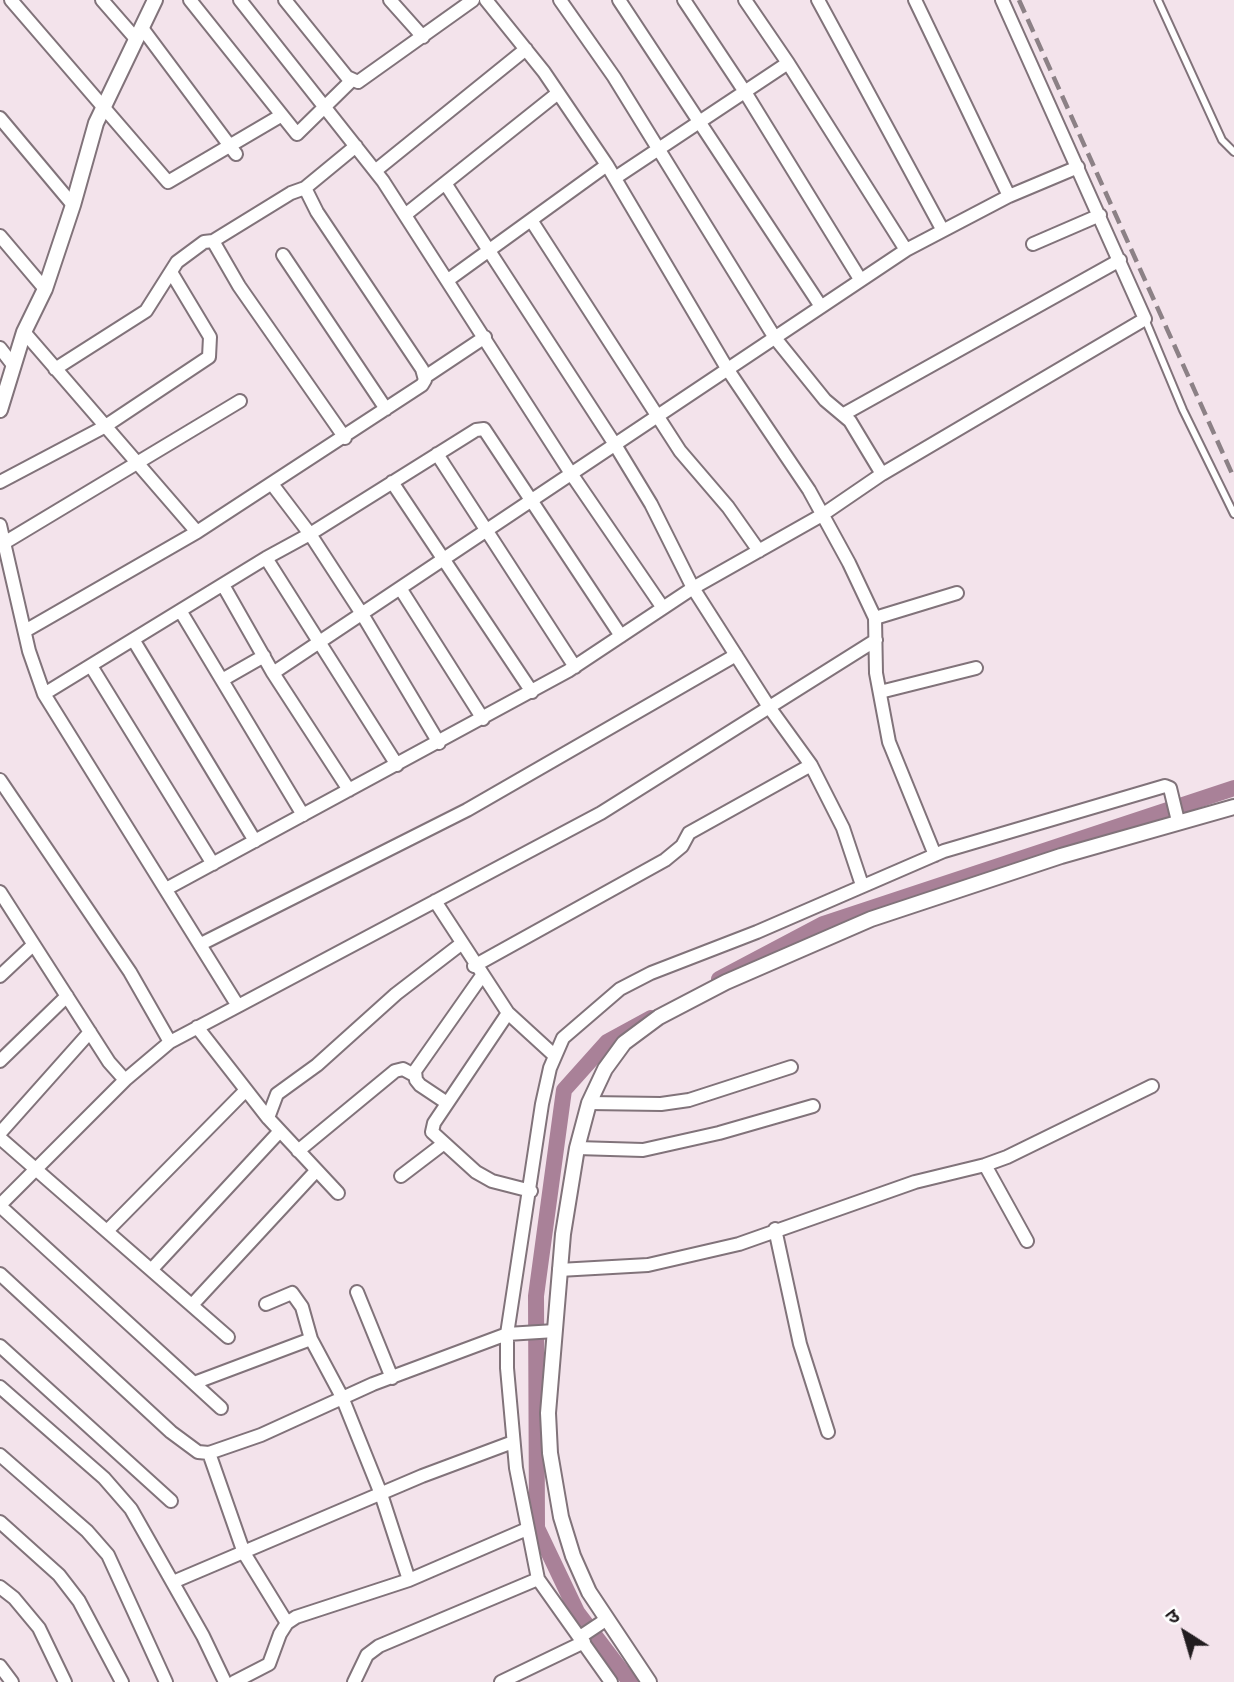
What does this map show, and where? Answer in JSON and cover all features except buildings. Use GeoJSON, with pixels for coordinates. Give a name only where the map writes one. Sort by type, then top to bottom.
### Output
{"type":"FeatureCollection","features":[{"type":"Feature","properties":{"kind":"street"},"geometry":{"type":"LineString","coordinates":[[11,0],[168,182],[232,149],[282,115]]}},
{"type":"Feature","properties":{"kind":"street"},"geometry":{"type":"LineString","coordinates":[[102,0],[139,34],[232,149]]}},
{"type":"Feature","properties":{"kind":"street"},"geometry":{"type":"LineString","coordinates":[[0,410],[24,332],[45,289],[74,205],[104,105],[155,0]]}},
{"type":"Feature","properties":{"kind":"street"},"geometry":{"type":"LineString","coordinates":[[190,0],[298,134],[327,108],[351,81],[365,79],[473,0]]}},
{"type":"Feature","properties":{"kind":"street"},"geometry":{"type":"LineString","coordinates":[[240,0],[375,171],[570,472],[663,608]]}},
{"type":"Feature","properties":{"kind":"street"},"geometry":{"type":"LineString","coordinates":[[285,0],[351,81]]}},
{"type":"Feature","properties":{"kind":"street"},"geometry":{"type":"LineString","coordinates":[[390,0],[423,37]]}},
{"type":"Feature","properties":{"kind":"street"},"geometry":{"type":"LineString","coordinates":[[486,0],[526,49],[607,165],[728,370],[809,490],[875,618],[880,692],[889,742],[935,855]]}},
{"type":"Feature","properties":{"kind":"street"},"geometry":{"type":"LineString","coordinates":[[560,0],[577,21],[659,149],[775,338],[825,400],[844,414],[882,474]]}},
{"type":"Feature","properties":{"kind":"street"},"geometry":{"type":"LineString","coordinates":[[619,0],[820,305]]}},
{"type":"Feature","properties":{"kind":"street"},"geometry":{"type":"LineString","coordinates":[[684,0],[745,92],[860,279]]}},
{"type":"Feature","properties":{"kind":"street"},"geometry":{"type":"LineString","coordinates":[[745,0],[906,250]]}},
{"type":"Feature","properties":{"kind":"street"},"geometry":{"type":"LineString","coordinates":[[818,0],[942,229]]}},
{"type":"Feature","properties":{"kind":"street"},"geometry":{"type":"LineString","coordinates":[[915,0],[1009,196]]}},
{"type":"Feature","properties":{"kind":"street"},"geometry":{"type":"LineString","coordinates":[[166,890],[533,692],[693,588],[822,515],[882,474],[1145,319],[1002,0]]}},
{"type":"Feature","properties":{"kind":"street"},"geometry":{"type":"LineString","coordinates":[[375,171],[526,49]]}},
{"type":"Feature","properties":{"kind":"street"},"geometry":{"type":"LineString","coordinates":[[615,178],[788,63]]}},
{"type":"Feature","properties":{"kind":"street"},"geometry":{"type":"LineString","coordinates":[[405,215],[558,93]]}},
{"type":"Feature","properties":{"kind":"street"},"geometry":{"type":"LineString","coordinates":[[0,118],[74,205]]}},
{"type":"Feature","properties":{"kind":"street"},"geometry":{"type":"LineString","coordinates":[[55,369],[146,311],[177,262],[204,242],[213,241],[291,193],[305,188],[356,146]]}},
{"type":"Feature","properties":{"kind":"street"},"geometry":{"type":"LineString","coordinates":[[448,280],[607,165]]}},
{"type":"Feature","properties":{"kind":"street"},"geometry":{"type":"LineString","coordinates":[[273,673],[487,531],[570,472],[906,250],[1009,196],[1078,167]]}},
{"type":"Feature","properties":{"kind":"street"},"geometry":{"type":"LineString","coordinates":[[445,183],[491,249],[614,443],[651,504],[693,588],[769,707],[811,765],[844,828],[862,885]]}},
{"type":"Feature","properties":{"kind":"street"},"geometry":{"type":"LineString","coordinates":[[305,188],[425,377]]}},
{"type":"Feature","properties":{"kind":"street"},"geometry":{"type":"LineString","coordinates":[[1033,244],[1100,215]]}},
{"type":"Feature","properties":{"kind":"street"},"geometry":{"type":"LineString","coordinates":[[531,220],[680,451],[728,507],[759,551]]}},
{"type":"Feature","properties":{"kind":"street"},"geometry":{"type":"LineString","coordinates":[[0,236],[45,289]]}},
{"type":"Feature","properties":{"kind":"street"},"geometry":{"type":"LineString","coordinates":[[213,241],[239,286],[345,438]]}},
{"type":"Feature","properties":{"kind":"street"},"geometry":{"type":"LineString","coordinates":[[283,255],[386,409]]}},
{"type":"Feature","properties":{"kind":"street"},"geometry":{"type":"LineString","coordinates":[[844,414],[1120,260]]}},
{"type":"Feature","properties":{"kind":"street"},"geometry":{"type":"LineString","coordinates":[[0,482],[104,427],[209,357],[210,337],[171,272]]}},
{"type":"Feature","properties":{"kind":"street"},"geometry":{"type":"LineString","coordinates":[[24,332],[197,532]]}},
{"type":"Feature","properties":{"kind":"street"},"geometry":{"type":"LineString","coordinates":[[25,631],[197,532],[345,438],[422,385],[425,377],[485,337]]}},
{"type":"Feature","properties":{"kind":"street"},"geometry":{"type":"LineString","coordinates":[[0,348],[13,365]]}},
{"type":"Feature","properties":{"kind":"street"},"geometry":{"type":"LineString","coordinates":[[4,543],[240,401]]}},
{"type":"Feature","properties":{"kind":"street"},"geometry":{"type":"LineString","coordinates":[[44,694],[266,558],[310,534],[476,430],[484,429],[533,499],[621,636]]}},
{"type":"Feature","properties":{"kind":"street"},"geometry":{"type":"LineString","coordinates":[[437,454],[575,667]]}},
{"type":"Feature","properties":{"kind":"street"},"geometry":{"type":"LineString","coordinates":[[392,482],[533,692]]}},
{"type":"Feature","properties":{"kind":"street"},"geometry":{"type":"LineString","coordinates":[[272,484],[310,534],[362,614],[439,743]]}},
{"type":"Feature","properties":{"kind":"street"},"geometry":{"type":"LineString","coordinates":[[0,525],[25,631],[44,694],[238,1006]]}},
{"type":"Feature","properties":{"kind":"street"},"geometry":{"type":"LineString","coordinates":[[266,558],[397,765]]}},
{"type":"Feature","properties":{"kind":"street"},"geometry":{"type":"LineString","coordinates":[[223,585],[273,673],[349,790]]}},
{"type":"Feature","properties":{"kind":"street"},"geometry":{"type":"LineString","coordinates":[[400,588],[483,719]]}},
{"type":"Feature","properties":{"kind":"street"},"geometry":{"type":"LineString","coordinates":[[875,618],[957,593]]}},
{"type":"Feature","properties":{"kind":"street"},"geometry":{"type":"LineString","coordinates":[[181,612],[303,815]]}},
{"type":"Feature","properties":{"kind":"street"},"geometry":{"type":"LineString","coordinates":[[220,1408],[0,1206],[125,1080],[170,1042],[601,813],[876,640]]}},
{"type":"Feature","properties":{"kind":"street"},"geometry":{"type":"LineString","coordinates":[[134,641],[254,841]]}},
{"type":"Feature","properties":{"kind":"street"},"geometry":{"type":"LineString","coordinates":[[201,944],[467,810],[736,655]]}},
{"type":"Feature","properties":{"kind":"street"},"geometry":{"type":"LineString","coordinates":[[222,680],[264,656]]}},
{"type":"Feature","properties":{"kind":"street"},"geometry":{"type":"LineString","coordinates":[[91,667],[213,864]]}},
{"type":"Feature","properties":{"kind":"street"},"geometry":{"type":"LineString","coordinates":[[880,692],[976,668]]}},
{"type":"Feature","properties":{"kind":"street"},"geometry":{"type":"LineString","coordinates":[[414,1075],[478,972],[665,860],[682,846],[689,833],[811,765]]}},
{"type":"Feature","properties":{"kind":"street"},"geometry":{"type":"LineString","coordinates":[[0,780],[130,972],[170,1042]]}},
{"type":"Feature","properties":{"kind":"street"},"geometry":{"type":"LineString","coordinates":[[611,1682],[583,1637],[538,1579],[513,1442],[507,1368],[542,1104],[555,1056],[563,1038],[620,989],[663,968],[757,932],[935,855],[1165,786],[1170,791],[1177,816]]}},
{"type":"Feature","properties":{"kind":"street"},"geometry":{"type":"LineString","coordinates":[[649,1682],[603,1622],[573,1556],[554,1481],[548,1413],[549,1331],[577,1148],[589,1103],[605,1069],[624,1044],[659,1017],[726,982],[871,919],[959,887],[1177,816],[1234,807]]}},
{"type":"Feature","properties":{"kind":"street"},"geometry":{"type":"LineString","coordinates":[[0,892],[90,1032],[125,1080]]}},
{"type":"Feature","properties":{"kind":"street"},"geometry":{"type":"LineString","coordinates":[[435,901],[478,972],[508,1013],[555,1056]]}},
{"type":"Feature","properties":{"kind":"street"},"geometry":{"type":"LineString","coordinates":[[0,920],[11,910]]}},
{"type":"Feature","properties":{"kind":"street"},"geometry":{"type":"LineString","coordinates":[[268,1118],[277,1094],[317,1065],[396,994],[461,944]]}},
{"type":"Feature","properties":{"kind":"street"},"geometry":{"type":"LineString","coordinates":[[0,976],[33,945]]}},
{"type":"Feature","properties":{"kind":"street"},"geometry":{"type":"LineString","coordinates":[[0,1061],[67,996]]}},
{"type":"Feature","properties":{"kind":"street"},"geometry":{"type":"LineString","coordinates":[[508,1013],[432,1128],[443,1144],[492,1181],[531,1191]]}},
{"type":"Feature","properties":{"kind":"street"},"geometry":{"type":"LineString","coordinates":[[197,1027],[268,1118],[338,1193]]}},
{"type":"Feature","properties":{"kind":"street"},"geometry":{"type":"LineString","coordinates":[[90,1032],[0,1135],[228,1337]]}},
{"type":"Feature","properties":{"kind":"street"},"geometry":{"type":"LineString","coordinates":[[589,1103],[638,1106],[671,1103],[791,1067]]}},
{"type":"Feature","properties":{"kind":"street"},"geometry":{"type":"LineString","coordinates":[[299,1151],[395,1071],[403,1069],[414,1075],[420,1085],[447,1103]]}},
{"type":"Feature","properties":{"kind":"street"},"geometry":{"type":"LineString","coordinates":[[559,1270],[648,1265],[740,1244],[775,1229],[915,1182],[985,1166],[1152,1086]]}},
{"type":"Feature","properties":{"kind":"street"},"geometry":{"type":"LineString","coordinates":[[108,1230],[246,1090]]}},
{"type":"Feature","properties":{"kind":"street"},"geometry":{"type":"LineString","coordinates":[[577,1148],[643,1150],[719,1133],[813,1106]]}},
{"type":"Feature","properties":{"kind":"street"},"geometry":{"type":"LineString","coordinates":[[152,1269],[280,1131]]}},
{"type":"Feature","properties":{"kind":"street"},"geometry":{"type":"LineString","coordinates":[[401,1176],[443,1144]]}},
{"type":"Feature","properties":{"kind":"street"},"geometry":{"type":"LineString","coordinates":[[985,1166],[1027,1241]]}},
{"type":"Feature","properties":{"kind":"street"},"geometry":{"type":"LineString","coordinates":[[192,1305],[316,1171]]}},
{"type":"Feature","properties":{"kind":"street"},"geometry":{"type":"LineString","coordinates":[[775,1229],[800,1344],[828,1432]]}},
{"type":"Feature","properties":{"kind":"street"},"geometry":{"type":"LineString","coordinates":[[0,1274],[171,1432],[198,1452],[209,1453],[261,1435],[342,1397],[513,1333],[549,1331]]}},
{"type":"Feature","properties":{"kind":"street"},"geometry":{"type":"LineString","coordinates":[[357,1292],[392,1378]]}},
{"type":"Feature","properties":{"kind":"street"},"geometry":{"type":"LineString","coordinates":[[265,1304],[292,1293],[302,1307],[311,1339],[342,1397],[381,1494],[409,1580]]}},
{"type":"Feature","properties":{"kind":"street"},"geometry":{"type":"LineString","coordinates":[[194,1383],[311,1339]]}},
{"type":"Feature","properties":{"kind":"street"},"geometry":{"type":"LineString","coordinates":[[0,1346],[171,1501]]}},
{"type":"Feature","properties":{"kind":"street"},"geometry":{"type":"LineString","coordinates":[[0,1387],[116,1491],[131,1509],[225,1682]]}},
{"type":"Feature","properties":{"kind":"street"},"geometry":{"type":"LineString","coordinates":[[173,1582],[381,1494],[513,1442]]}},
{"type":"Feature","properties":{"kind":"street"},"geometry":{"type":"LineString","coordinates":[[209,1453],[244,1553],[287,1623]]}},
{"type":"Feature","properties":{"kind":"street"},"geometry":{"type":"LineString","coordinates":[[0,1455],[87,1531],[108,1555],[166,1682]]}},
{"type":"Feature","properties":{"kind":"street"},"geometry":{"type":"LineString","coordinates":[[0,1522],[59,1575],[79,1601],[122,1682]]}},
{"type":"Feature","properties":{"kind":"street"},"geometry":{"type":"LineString","coordinates":[[234,1682],[269,1664],[287,1623],[296,1617],[409,1580],[527,1529]]}},
{"type":"Feature","properties":{"kind":"street"},"geometry":{"type":"LineString","coordinates":[[354,1682],[367,1655],[379,1646],[538,1579]]}},
{"type":"Feature","properties":{"kind":"street"},"geometry":{"type":"LineString","coordinates":[[0,1587],[14,1598],[39,1628],[65,1682]]}},
{"type":"Feature","properties":{"kind":"street"},"geometry":{"type":"LineString","coordinates":[[501,1682],[583,1637],[603,1622]]}},
{"type":"Feature","properties":{"kind":"street"},"geometry":{"type":"LineString","coordinates":[[0,1666],[12,1682]]}},
{"type":"Feature","properties":{"kind":"lane"},"geometry":{"type":"LineString","coordinates":[[1158,0],[1222,140],[1234,152]]}},
{"type":"Feature","properties":{"kind":"lane"},"geometry":{"type":"LineString","coordinates":[[1145,319],[1183,410],[1234,514]]}},
{"type":"Feature","properties":{"kind":"waterway"},"geometry":{"type":"LineString","coordinates":[[719,979],[823,924],[1234,788]]}},
{"type":"Feature","properties":{"kind":"waterway"},"geometry":{"type":"LineString","coordinates":[[630,1682],[577,1612],[537,1528],[536,1296],[564,1090],[607,1042],[651,1018]]}},
{"type":"Feature","properties":{"kind":"railway"},"geometry":{"type":"LineString","coordinates":[[1019,0],[1234,478]]}}]}
